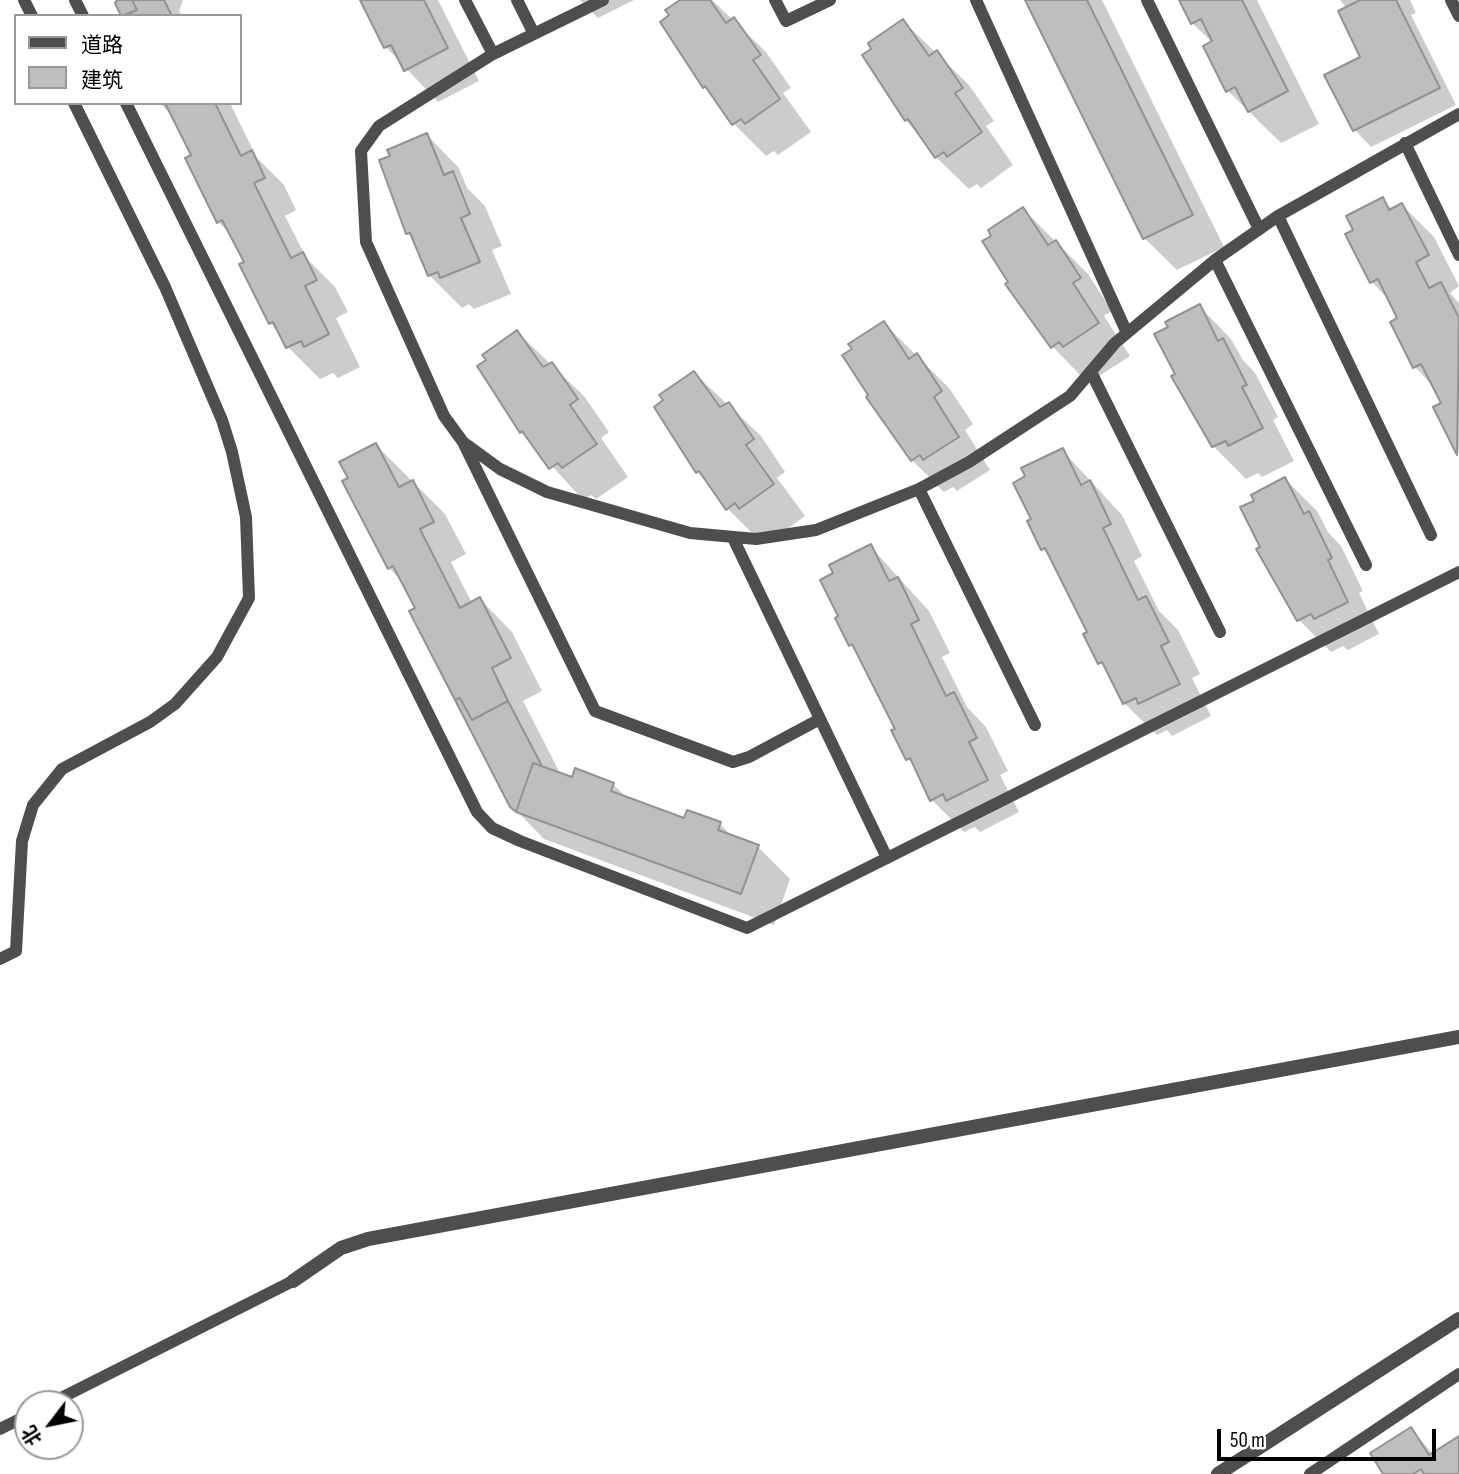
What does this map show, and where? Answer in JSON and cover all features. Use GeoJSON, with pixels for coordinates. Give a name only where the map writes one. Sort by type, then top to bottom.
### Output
{"type":"FeatureCollection","features":[{"type":"Feature","properties":{"kind":"street"},"geometry":{"type":"LineString","coordinates":[[292,1281],[341,1248],[368,1239],[1459,1037]]}},
{"type":"Feature","properties":{"kind":"street"},"geometry":{"type":"LineString","coordinates":[[1218,1474],[1459,1319]]}},
{"type":"Feature","properties":{"kind":"lane"},"geometry":{"type":"LineString","coordinates":[[466,0],[493,54]]}},
{"type":"Feature","properties":{"kind":"lane"},"geometry":{"type":"LineString","coordinates":[[517,0],[534,34]]}},
{"type":"Feature","properties":{"kind":"lane"},"geometry":{"type":"LineString","coordinates":[[603,0],[493,54],[387,118],[361,151],[366,242],[444,416],[463,442],[595,711],[733,762],[749,757],[820,719]]}},
{"type":"Feature","properties":{"kind":"lane"},"geometry":{"type":"LineString","coordinates":[[775,0],[786,21],[830,0]]}},
{"type":"Feature","properties":{"kind":"lane"},"geometry":{"type":"LineString","coordinates":[[976,0],[1127,333]]}},
{"type":"Feature","properties":{"kind":"lane"},"geometry":{"type":"LineString","coordinates":[[1147,0],[1259,229]]}},
{"type":"Feature","properties":{"kind":"lane"},"geometry":{"type":"LineString","coordinates":[[1451,0],[1459,16]]}},
{"type":"Feature","properties":{"kind":"lane"},"geometry":{"type":"LineString","coordinates":[[0,959],[16,951],[22,841],[33,805],[62,769],[150,722],[182,696],[217,657],[249,598],[246,517],[222,420],[165,287],[76,105]]}},
{"type":"Feature","properties":{"kind":"lane"},"geometry":{"type":"LineString","coordinates":[[127,105],[477,812],[492,828],[747,928],[1459,572]]}},
{"type":"Feature","properties":{"kind":"lane"},"geometry":{"type":"LineString","coordinates":[[463,442],[500,469],[547,492],[690,533],[733,538],[776,537],[816,530],[919,489],[1010,437],[1070,396],[1127,333],[1215,260],[1278,216],[1459,114]]}},
{"type":"Feature","properties":{"kind":"lane"},"geometry":{"type":"LineString","coordinates":[[1405,143],[1459,255]]}},
{"type":"Feature","properties":{"kind":"lane"},"geometry":{"type":"LineString","coordinates":[[1278,216],[1431,535]]}},
{"type":"Feature","properties":{"kind":"lane"},"geometry":{"type":"LineString","coordinates":[[1215,260],[1366,565]]}},
{"type":"Feature","properties":{"kind":"lane"},"geometry":{"type":"LineString","coordinates":[[1091,372],[1220,632]]}},
{"type":"Feature","properties":{"kind":"lane"},"geometry":{"type":"LineString","coordinates":[[919,489],[1035,725]]}},
{"type":"Feature","properties":{"kind":"lane"},"geometry":{"type":"LineString","coordinates":[[733,538],[887,858]]}},
{"type":"Feature","properties":{"kind":"lane"},"geometry":{"type":"LineString","coordinates":[[77,1390],[292,1281]]}},
{"type":"Feature","properties":{"kind":"lane"},"geometry":{"type":"LineString","coordinates":[[1310,1474],[1459,1374]]}},
{"type":"Feature","properties":{"kind":"building"},"geometry":{"type":"Polygon","coordinates":[[[117,0],[132,0],[137,10],[120,14],[115,3],[117,0]]]}},
{"type":"Feature","properties":{"kind":"building"},"geometry":{"type":"Polygon","coordinates":[[[132,0],[164,0],[171,14],[129,14],[137,10],[132,0]]]}},
{"type":"Feature","properties":{"kind":"building"},"geometry":{"type":"Polygon","coordinates":[[[360,0],[424,0],[448,48],[404,71],[391,45],[384,48],[360,0]]]}},
{"type":"Feature","properties":{"kind":"building"},"geometry":{"type":"Polygon","coordinates":[[[680,0],[710,0],[726,23],[734,17],[761,55],[753,60],[780,99],[745,124],[741,119],[732,125],[705,86],[703,88],[660,22],[669,15],[665,10],[680,0]]]}},
{"type":"Feature","properties":{"kind":"building"},"geometry":{"type":"Polygon","coordinates":[[[1025,0],[1087,0],[1193,215],[1143,239],[1025,0]]]}},
{"type":"Feature","properties":{"kind":"building"},"geometry":{"type":"Polygon","coordinates":[[[1179,0],[1242,0],[1288,91],[1248,112],[1235,87],[1226,92],[1203,46],[1212,41],[1201,19],[1191,24],[1179,0]]]}},
{"type":"Feature","properties":{"kind":"building"},"geometry":{"type":"Polygon","coordinates":[[[1360,0],[1396,0],[1440,88],[1353,131],[1324,75],[1360,57],[1338,11],[1360,0]]]}},
{"type":"Feature","properties":{"kind":"building"},"geometry":{"type":"Polygon","coordinates":[[[903,19],[929,56],[937,50],[963,88],[955,93],[982,132],[947,157],[944,152],[935,158],[908,119],[905,121],[862,55],[871,49],[868,43],[903,19]]]}},
{"type":"Feature","properties":{"kind":"building"},"geometry":{"type":"Polygon","coordinates":[[[166,105],[216,105],[241,156],[252,150],[265,178],[254,183],[291,258],[303,252],[317,280],[305,286],[329,334],[304,347],[301,341],[286,348],[273,322],[269,324],[239,264],[244,262],[222,220],[217,223],[185,158],[191,155],[166,105]]]}},
{"type":"Feature","properties":{"kind":"building"},"geometry":{"type":"Polygon","coordinates":[[[427,133],[444,175],[453,171],[470,214],[461,218],[480,262],[440,278],[438,272],[428,276],[410,233],[406,234],[379,160],[390,156],[387,150],[427,133]]]}},
{"type":"Feature","properties":{"kind":"building"},"geometry":{"type":"Polygon","coordinates":[[[1383,197],[1389,210],[1402,203],[1429,255],[1416,262],[1429,288],[1441,282],[1459,318],[1457,455],[1433,407],[1441,403],[1421,364],[1413,368],[1390,322],[1397,318],[1378,279],[1370,283],[1345,234],[1353,230],[1346,216],[1383,197]]]}},
{"type":"Feature","properties":{"kind":"building"},"geometry":{"type":"Polygon","coordinates":[[[1023,207],[1048,245],[1056,240],[1081,278],[1073,283],[1099,323],[1063,347],[1059,342],[1051,348],[1005,284],[1008,282],[982,241],[991,236],[988,230],[1023,207]]]}},
{"type":"Feature","properties":{"kind":"building"},"geometry":{"type":"Polygon","coordinates":[[[1200,304],[1218,341],[1223,338],[1247,385],[1242,387],[1263,428],[1228,446],[1226,441],[1212,447],[1171,376],[1175,374],[1154,334],[1168,327],[1165,322],[1200,304]]]}},
{"type":"Feature","properties":{"kind":"building"},"geometry":{"type":"Polygon","coordinates":[[[884,321],[909,359],[917,353],[942,391],[934,397],[959,437],[923,460],[920,455],[911,461],[866,397],[868,395],[842,355],[852,349],[848,344],[884,321]]]}},
{"type":"Feature","properties":{"kind":"building"},"geometry":{"type":"Polygon","coordinates":[[[517,330],[543,367],[552,362],[578,399],[570,405],[597,444],[562,468],[558,463],[549,469],[522,431],[520,433],[477,366],[486,360],[482,355],[517,330]]]}},
{"type":"Feature","properties":{"kind":"building"},"geometry":{"type":"Polygon","coordinates":[[[694,371],[720,407],[729,402],[754,439],[746,445],[774,484],[739,509],[735,503],[726,510],[699,471],[696,473],[654,407],[663,400],[659,395],[694,371]]]}},
{"type":"Feature","properties":{"kind":"building"},"geometry":{"type":"Polygon","coordinates":[[[376,443],[399,487],[413,480],[434,522],[420,529],[460,608],[480,597],[511,658],[492,668],[508,701],[472,720],[460,698],[455,700],[409,611],[415,608],[393,566],[388,569],[342,481],[348,478],[339,462],[376,443]]]}},
{"type":"Feature","properties":{"kind":"building"},"geometry":{"type":"Polygon","coordinates":[[[1063,448],[1081,485],[1090,480],[1111,524],[1103,528],[1138,600],[1146,596],[1169,642],[1161,646],[1180,684],[1138,704],[1136,698],[1123,704],[1102,662],[1098,664],[1083,634],[1087,632],[1045,548],[1041,550],[1027,521],[1031,519],[1013,483],[1025,476],[1021,468],[1063,448]]]}},
{"type":"Feature","properties":{"kind":"building"},"geometry":{"type":"Polygon","coordinates":[[[1285,477],[1304,514],[1309,511],[1332,558],[1328,560],[1348,602],[1314,619],[1311,614],[1297,621],[1256,549],[1260,547],[1240,507],[1254,501],[1251,495],[1285,477]]]}},
{"type":"Feature","properties":{"kind":"building"},"geometry":{"type":"Polygon","coordinates":[[[871,544],[889,581],[898,577],[919,620],[911,624],[946,696],[954,692],[977,738],[969,742],[988,780],[946,801],[943,794],[930,801],[910,758],[906,760],[891,730],[895,729],[852,644],[849,646],[820,580],[833,573],[829,565],[871,544]]]}},
{"type":"Feature","properties":{"kind":"building"},"geometry":{"type":"Polygon","coordinates":[[[460,698],[472,720],[508,701],[542,766],[533,763],[516,812],[510,807],[455,700],[460,698]]]}},
{"type":"Feature","properties":{"kind":"building"},"geometry":{"type":"Polygon","coordinates":[[[533,763],[572,777],[575,768],[614,783],[611,791],[684,818],[687,810],[721,822],[718,830],[759,845],[741,894],[516,812],[533,763]]]}},
{"type":"Feature","properties":{"kind":"building"},"geometry":{"type":"Polygon","coordinates":[[[1411,1427],[1429,1455],[1459,1436],[1459,1474],[1424,1474],[1421,1469],[1413,1474],[1383,1474],[1370,1453],[1411,1427]]]}}]}
